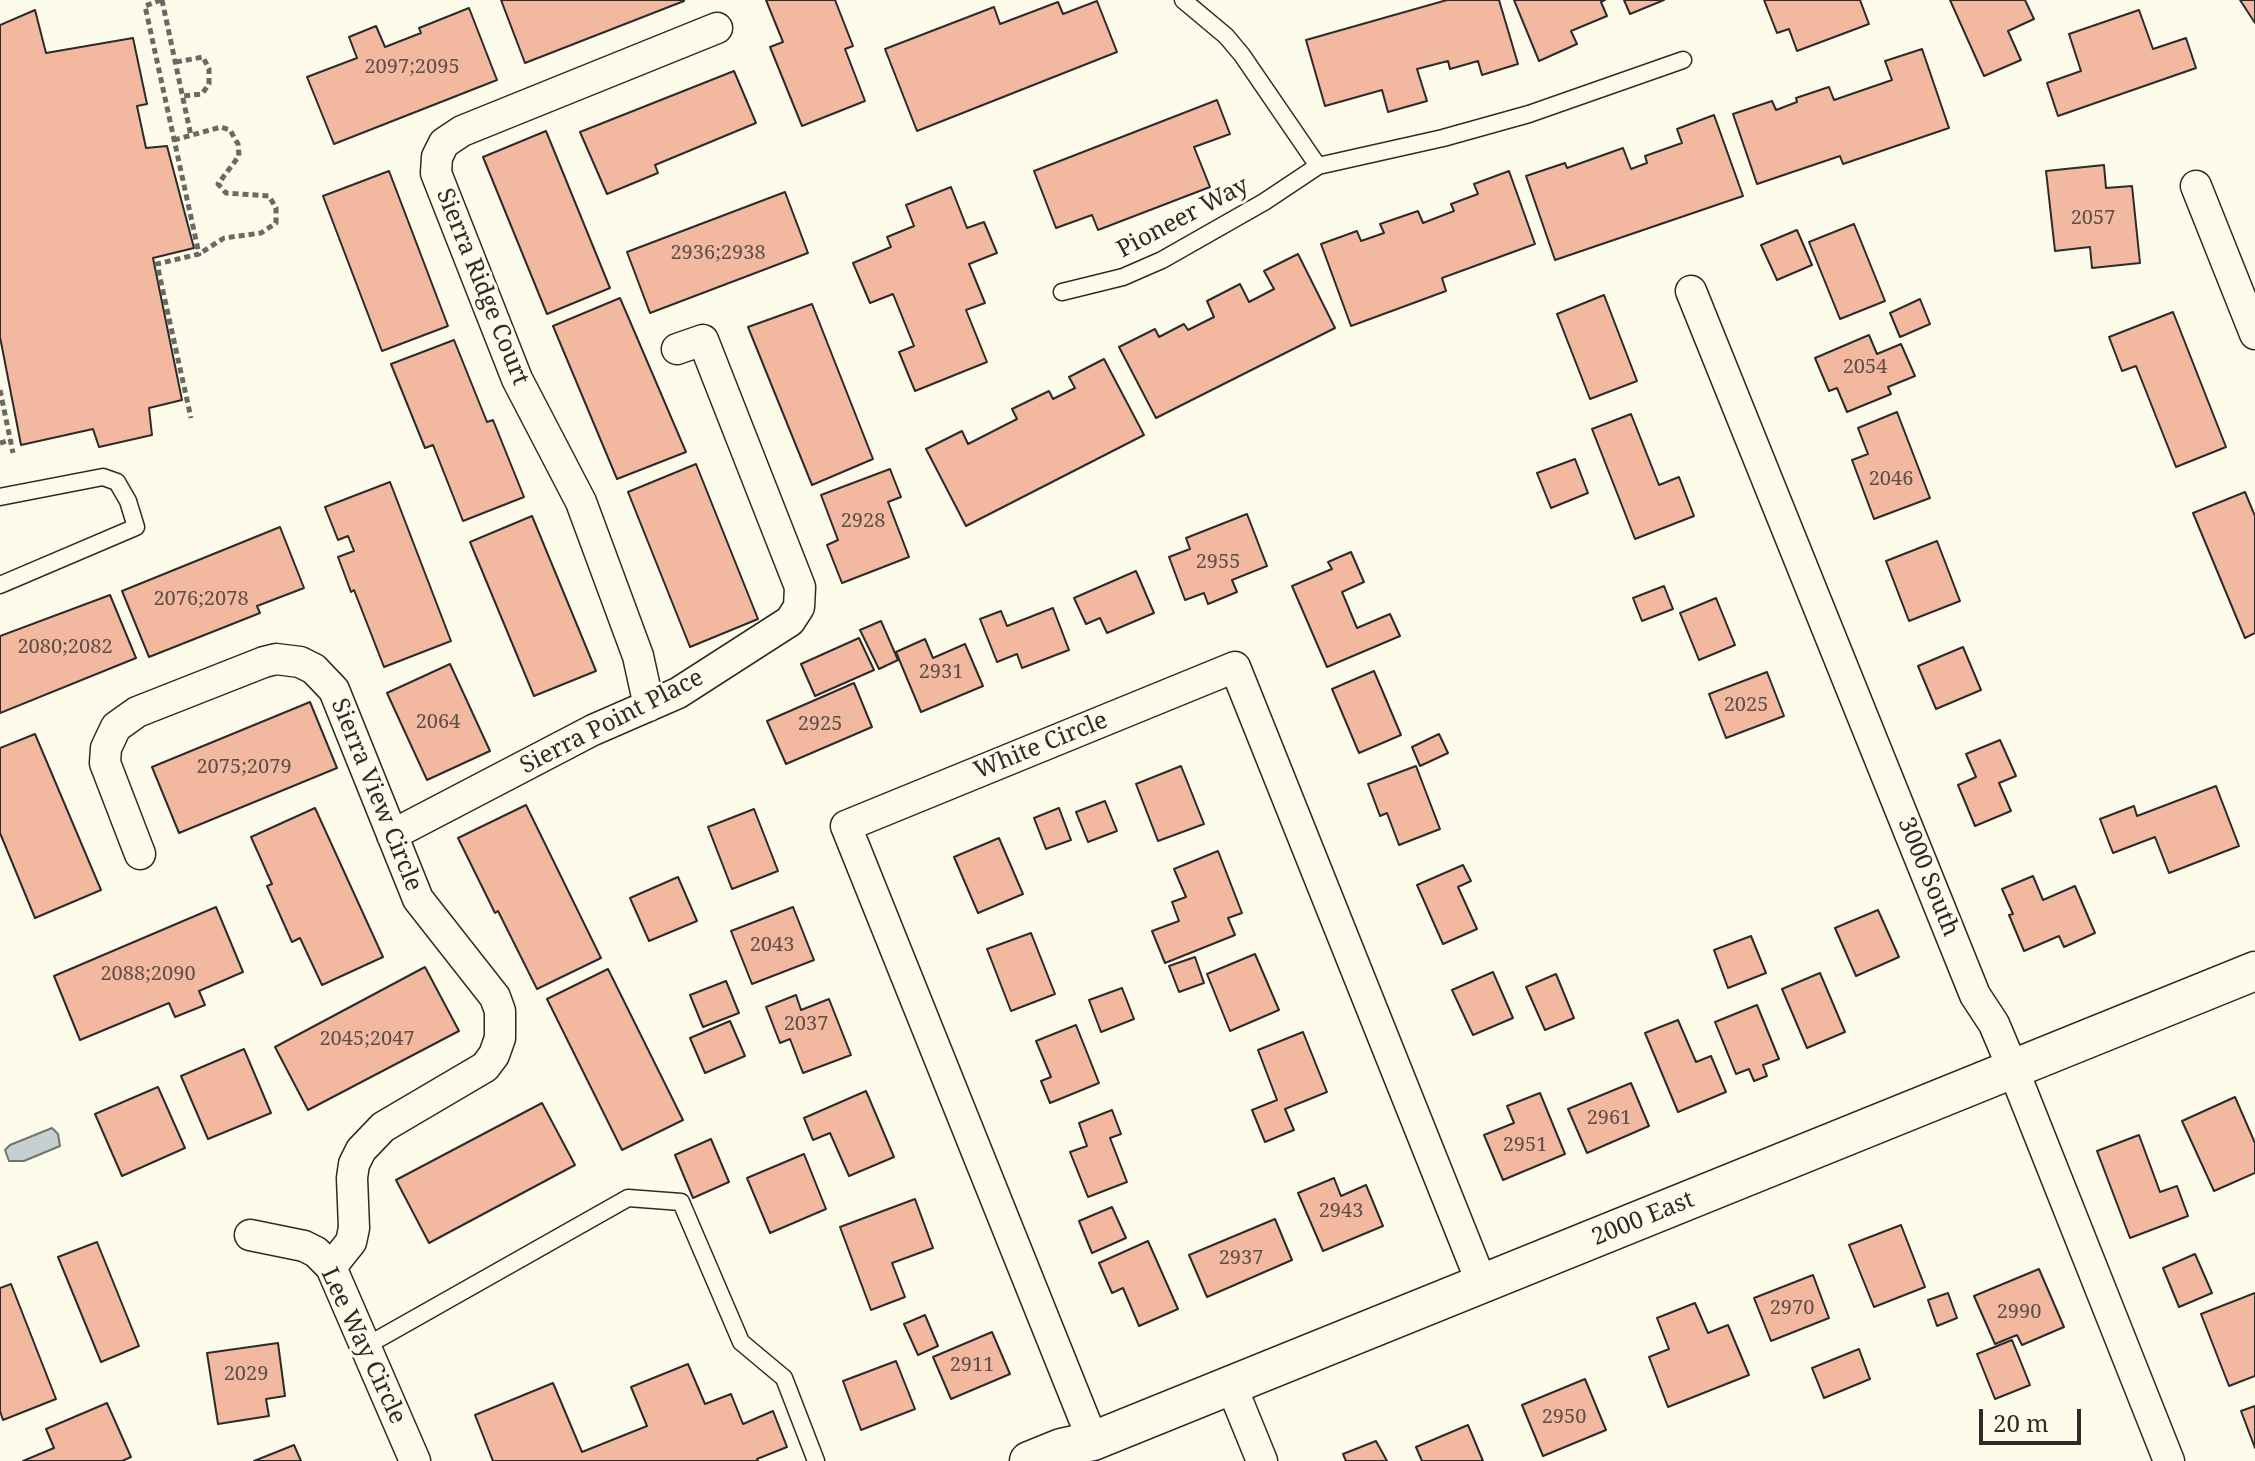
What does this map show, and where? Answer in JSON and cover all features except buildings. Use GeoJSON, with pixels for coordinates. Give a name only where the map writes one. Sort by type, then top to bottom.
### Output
{"type":"FeatureCollection","features":[{"type":"Feature","properties":{"kind":"street","name":"Sierra Ridge Court"},"geometry":{"type":"LineString","coordinates":[[649,706],[638,656],[581,502],[517,379],[436,173],[437,157],[444,143],[462,131],[717,28]]}},
{"type":"Feature","properties":{"kind":"street"},"geometry":{"type":"LineString","coordinates":[[2196,186],[2255,334]]}},
{"type":"Feature","properties":{"kind":"street","name":"3000 South"},"geometry":{"type":"LineString","coordinates":[[1691,291],[1975,995],[1994,1024],[2013,1069],[2169,1461]]}},
{"type":"Feature","properties":{"kind":"street","name":"Sierra Point Place"},"geometry":{"type":"LineString","coordinates":[[392,835],[593,730],[678,693],[790,621],[799,607],[800,587],[703,340],[677,349]]}},
{"type":"Feature","properties":{"kind":"street","name":"Sierra View Circle"},"geometry":{"type":"LineString","coordinates":[[140,854],[105,763],[106,748],[116,727],[137,712],[276,659],[300,662],[314,669],[334,690],[418,899],[495,997],[500,1011],[500,1038],[494,1055],[485,1067],[383,1127],[361,1150],[352,1178],[354,1228],[351,1242],[331,1267]]}},
{"type":"Feature","properties":{"kind":"street","name":"White Circle"},"geometry":{"type":"LineString","coordinates":[[1093,1441],[846,826],[1235,667],[1482,1284]]}},
{"type":"Feature","properties":{"kind":"street","name":"2000 East"},"geometry":{"type":"LineString","coordinates":[[1029,1461],[1061,1448],[1093,1441],[2255,971]]}},
{"type":"Feature","properties":{"kind":"street","name":"Lee Way Circle"},"geometry":{"type":"LineString","coordinates":[[250,1235],[304,1246],[316,1252],[331,1267],[415,1461]]}},
{"type":"Feature","properties":{"kind":"street"},"geometry":{"type":"LineString","coordinates":[[1231,1385],[1262,1461]]}},
{"type":"Feature","properties":{"kind":"lane"},"geometry":{"type":"LineString","coordinates":[[1183,0],[1226,36],[1256,73],[1318,166],[1443,138],[1529,114],[1683,60]]}},
{"type":"Feature","properties":{"kind":"lane","name":"Pioneer Way"},"geometry":{"type":"LineString","coordinates":[[1062,292],[1123,277],[1162,260],[1264,202],[1318,166]]}},
{"type":"Feature","properties":{"kind":"lane"},"geometry":{"type":"LineString","coordinates":[[0,497],[103,477],[117,482],[128,501],[136,527],[0,585]]}},
{"type":"Feature","properties":{"kind":"lane"},"geometry":{"type":"LineString","coordinates":[[366,1346],[628,1198],[681,1202],[741,1342],[784,1378],[816,1461]]}},
{"type":"Feature","properties":{"kind":"path"},"geometry":{"type":"LineString","coordinates":[[191,136],[161,0],[145,6],[199,254]]}},
{"type":"Feature","properties":{"kind":"path"},"geometry":{"type":"LineString","coordinates":[[176,62],[203,57],[209,69],[209,84],[202,94],[183,96]]}},
{"type":"Feature","properties":{"kind":"path"},"geometry":{"type":"LineString","coordinates":[[174,140],[221,127],[230,130],[238,144],[239,156],[218,184],[226,193],[269,196],[276,208],[276,223],[261,233],[224,238],[199,254],[157,264],[191,418]]}},
{"type":"Feature","properties":{"kind":"path"},"geometry":{"type":"LineString","coordinates":[[0,390],[13,453]]}},
{"type":"Feature","properties":{"kind":"path"},"geometry":{"type":"LineString","coordinates":[[0,443],[10,440]]}},
{"type":"Feature","properties":{"kind":"shaded area"},"geometry":{"type":"Polygon","coordinates":[[[52,1128],[58,1134],[60,1146],[24,1161],[9,1161],[5,1150],[10,1145],[52,1128]]]}}]}
